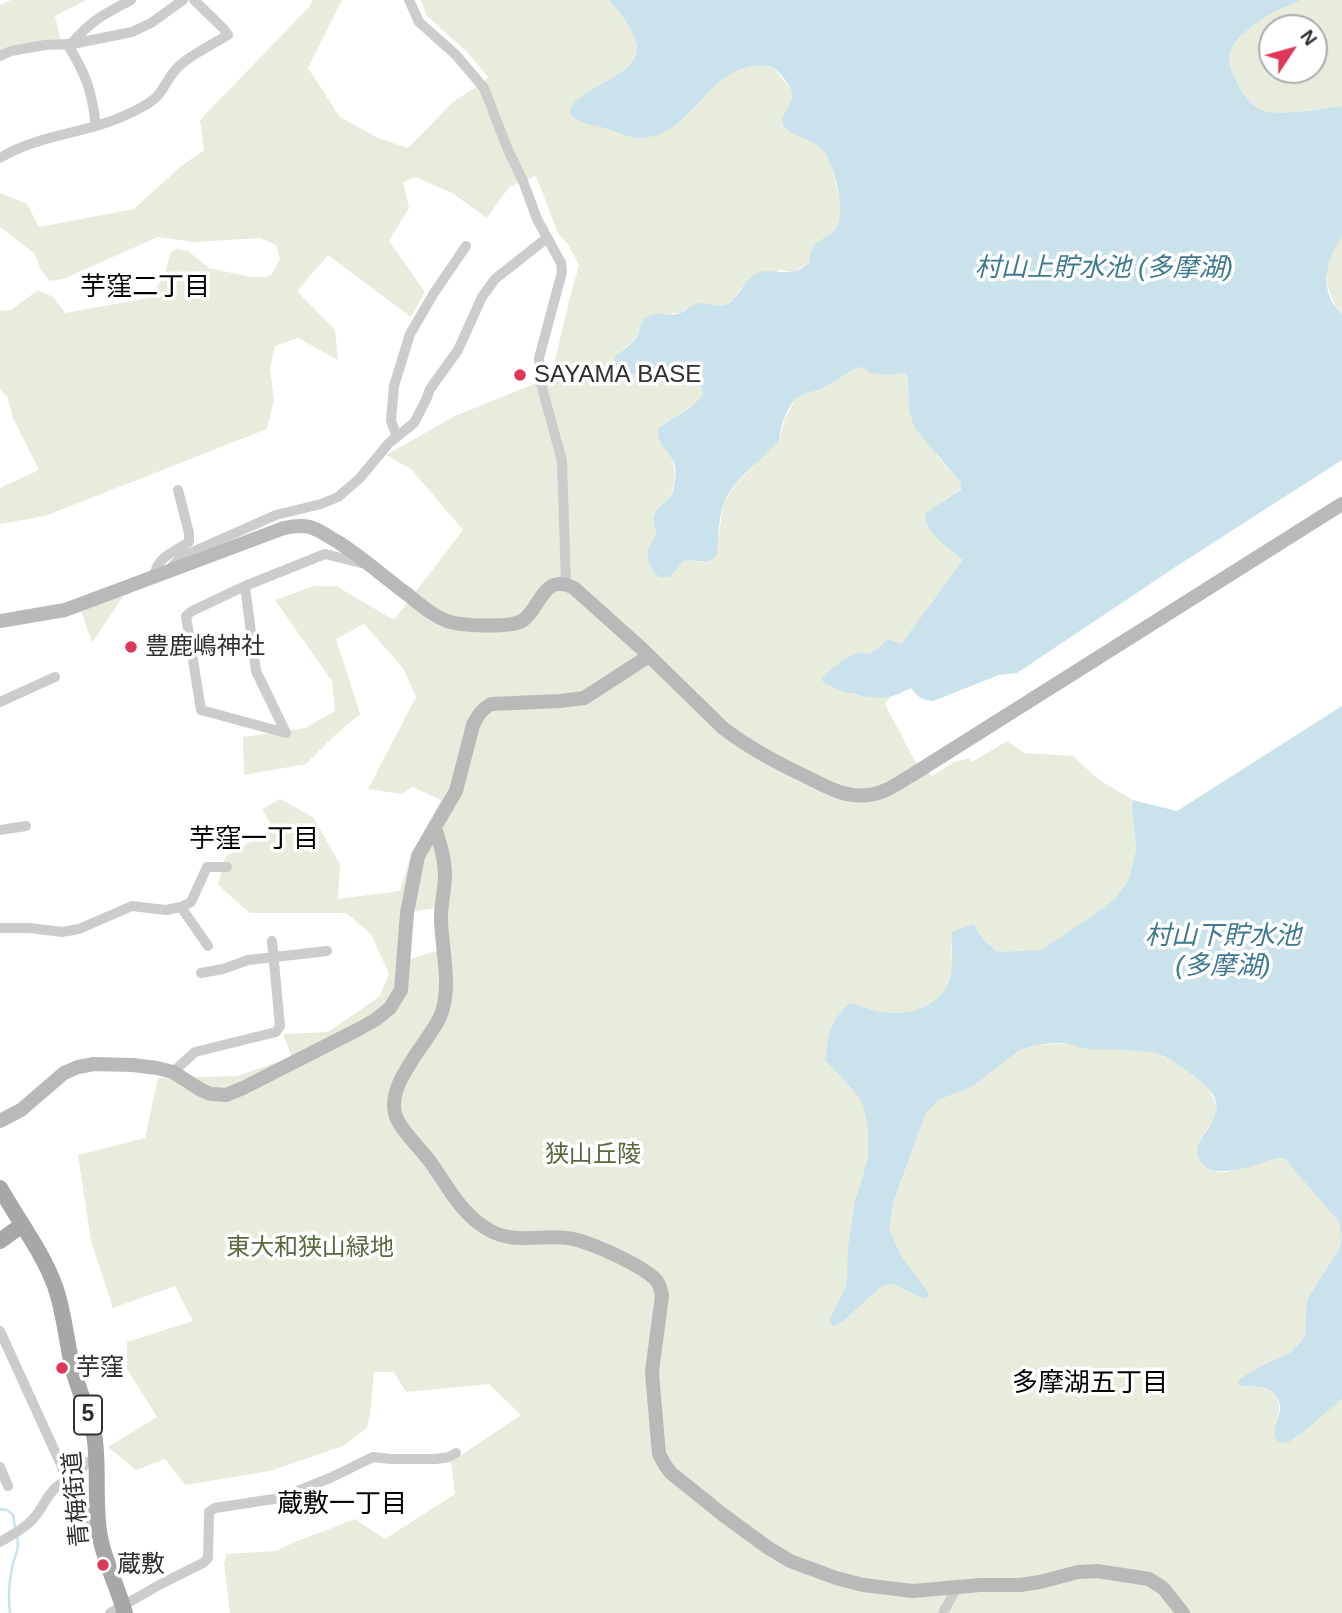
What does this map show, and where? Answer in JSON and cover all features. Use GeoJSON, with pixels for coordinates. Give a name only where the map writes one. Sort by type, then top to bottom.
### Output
{"type":"FeatureCollection","features":[{"type":"Feature","properties":{"kind":"main road","name":"青梅街道"},"geometry":{"type":"LineString","coordinates":[[0,1188],[40,1256],[58,1294],[66,1322],[73,1370],[95,1440],[98,1528],[120,1610]]}},
{"type":"Feature","properties":{"kind":"main road"},"geometry":{"type":"LineString","coordinates":[[0,1241],[22,1225]]}},
{"type":"Feature","properties":{"kind":"street"},"geometry":{"type":"LineString","coordinates":[[70,44],[89,24],[131,0]]}},
{"type":"Feature","properties":{"kind":"street"},"geometry":{"type":"LineString","coordinates":[[0,56],[11,51],[70,44],[132,32],[151,23],[183,0]]}},
{"type":"Feature","properties":{"kind":"street"},"geometry":{"type":"LineString","coordinates":[[0,158],[39,141],[126,115],[158,96],[180,65],[228,35],[194,0]]}},
{"type":"Feature","properties":{"kind":"street"},"geometry":{"type":"LineString","coordinates":[[409,0],[419,22],[456,55],[484,88],[537,219],[561,263],[562,272],[539,366],[540,380],[562,460],[566,584]]}},
{"type":"Feature","properties":{"kind":"street"},"geometry":{"type":"LineString","coordinates":[[70,44],[86,79],[96,126]]}},
{"type":"Feature","properties":{"kind":"street"},"geometry":{"type":"LineString","coordinates":[[160,575],[180,557],[225,537],[276,515],[338,498],[359,479],[389,443],[414,423],[430,389],[458,350],[482,297],[503,272],[547,238]]}},
{"type":"Feature","properties":{"kind":"street"},"geometry":{"type":"LineString","coordinates":[[397,437],[391,421],[394,386],[410,334],[466,246]]}},
{"type":"Feature","properties":{"kind":"street"},"geometry":{"type":"LineString","coordinates":[[160,575],[155,568],[160,561],[188,542],[189,533],[178,490]]}},
{"type":"Feature","properties":{"kind":"street"},"geometry":{"type":"LineString","coordinates":[[0,621],[65,610],[294,526],[311,527],[354,552],[436,616],[447,621],[466,625],[512,624],[527,616],[547,589],[566,584],[574,588],[649,656],[723,728],[766,757],[839,793],[858,796],[878,793],[912,775],[1342,504]]}},
{"type":"Feature","properties":{"kind":"street"},"geometry":{"type":"LineString","coordinates":[[245,586],[256,671],[286,733],[201,710],[186,616],[245,586],[325,554],[369,565]]}},
{"type":"Feature","properties":{"kind":"street"},"geometry":{"type":"LineString","coordinates":[[0,1121],[21,1110],[64,1073],[94,1064],[133,1065],[173,1072],[201,1090],[226,1095],[375,1020],[390,1008],[401,990],[407,913],[418,856],[456,792],[473,725],[484,708],[491,704],[584,698],[649,656]]}},
{"type":"Feature","properties":{"kind":"street"},"geometry":{"type":"LineString","coordinates":[[0,702],[55,677]]}},
{"type":"Feature","properties":{"kind":"street"},"geometry":{"type":"LineString","coordinates":[[0,830],[26,825]]}},
{"type":"Feature","properties":{"kind":"street"},"geometry":{"type":"LineString","coordinates":[[435,828],[445,875],[441,917],[446,985],[444,1002],[440,1016],[398,1088],[394,1099],[397,1120],[431,1163],[457,1203],[491,1231],[516,1239],[557,1237],[580,1240],[643,1270],[660,1285],[662,1296],[652,1371],[657,1437],[659,1454],[678,1480],[767,1547],[790,1561],[863,1585],[913,1591],[1020,1585],[1078,1572],[1097,1571],[1149,1579],[1163,1588],[1183,1613]]}},
{"type":"Feature","properties":{"kind":"street"},"geometry":{"type":"LineString","coordinates":[[0,928],[62,932],[79,929],[132,906],[166,910],[181,906],[191,902],[207,867],[227,867]]}},
{"type":"Feature","properties":{"kind":"street"},"geometry":{"type":"LineString","coordinates":[[181,906],[208,946]]}},
{"type":"Feature","properties":{"kind":"street"},"geometry":{"type":"LineString","coordinates":[[173,1072],[195,1052],[276,1032],[279,1026],[272,942]]}},
{"type":"Feature","properties":{"kind":"street"},"geometry":{"type":"LineString","coordinates":[[201,973],[248,960],[327,951]]}},
{"type":"Feature","properties":{"kind":"street"},"geometry":{"type":"LineString","coordinates":[[0,1331],[71,1479],[79,1488],[85,1517],[88,1523],[98,1528]]}},
{"type":"Feature","properties":{"kind":"street"},"geometry":{"type":"LineString","coordinates":[[120,1610],[208,1558],[209,1512],[215,1508],[279,1498],[373,1457],[436,1459],[456,1453]]}},
{"type":"Feature","properties":{"kind":"street"},"geometry":{"type":"LineString","coordinates":[[0,1542],[32,1521],[55,1488],[71,1479],[86,1463],[96,1458]]}},
{"type":"Feature","properties":{"kind":"street"},"geometry":{"type":"LineString","coordinates":[[0,1467],[8,1486]]}},
{"type":"Feature","properties":{"kind":"street"},"geometry":{"type":"LineString","coordinates":[[943,1613],[957,1587]]}},
{"type":"Feature","properties":{"kind":"green space"},"geometry":{"type":"Polygon","coordinates":[[[11,0],[87,0],[55,16],[61,41],[0,51],[0,5],[11,0]]]}},
{"type":"Feature","properties":{"kind":"green space","name":"狭山丘陵"},"geometry":{"type":"Polygon","coordinates":[[[312,0],[342,0],[308,68],[340,117],[378,138],[408,148],[454,101],[488,77],[467,52],[427,16],[421,0],[609,0],[634,35],[637,47],[635,55],[622,71],[577,101],[576,120],[632,137],[647,138],[671,128],[722,80],[736,71],[753,66],[773,67],[792,91],[793,97],[783,118],[786,130],[816,143],[829,158],[840,201],[840,220],[837,226],[811,250],[809,263],[793,272],[779,270],[740,289],[734,299],[725,305],[696,303],[679,313],[649,316],[644,319],[633,341],[614,357],[620,366],[638,376],[696,380],[703,394],[697,402],[662,425],[672,457],[675,480],[668,499],[660,507],[655,539],[647,557],[656,574],[673,574],[686,560],[710,561],[719,535],[724,502],[736,484],[779,440],[785,418],[799,396],[826,386],[858,367],[886,375],[906,373],[909,409],[939,458],[961,483],[961,488],[926,514],[963,560],[901,644],[888,639],[870,654],[856,653],[844,659],[822,678],[854,695],[890,697],[885,704],[915,761],[932,776],[954,762],[970,758],[972,762],[1007,741],[1024,753],[1073,756],[1099,780],[1133,800],[1136,850],[1129,879],[1117,896],[1042,951],[997,952],[974,925],[951,946],[952,967],[949,979],[938,997],[929,1004],[909,1011],[887,1013],[850,1003],[838,1015],[829,1036],[825,1060],[862,1102],[867,1123],[868,1158],[855,1201],[848,1246],[846,1286],[830,1319],[831,1324],[834,1326],[841,1323],[882,1286],[894,1284],[923,1299],[928,1291],[901,1256],[889,1228],[894,1200],[926,1113],[937,1100],[973,1086],[1020,1050],[1038,1045],[1071,1044],[1084,1049],[1133,1049],[1154,1053],[1179,1063],[1207,1087],[1215,1101],[1217,1113],[1200,1140],[1216,1172],[1284,1158],[1341,1223],[1339,1249],[1308,1298],[1305,1336],[1290,1353],[1243,1387],[1265,1388],[1276,1397],[1279,1412],[1274,1433],[1281,1443],[1295,1438],[1342,1399],[1342,1613],[230,1613],[224,1564],[227,1554],[276,1551],[355,1519],[385,1539],[455,1494],[451,1462],[521,1415],[489,1384],[406,1392],[394,1372],[374,1372],[367,1428],[343,1446],[270,1471],[185,1485],[165,1459],[136,1470],[108,1447],[157,1417],[127,1369],[127,1342],[193,1321],[175,1286],[113,1308],[91,1241],[78,1155],[145,1138],[158,1078],[237,1076],[292,1057],[283,1034],[328,1032],[379,997],[389,974],[371,934],[346,913],[250,913],[218,885],[225,857],[273,828],[262,809],[280,799],[313,817],[340,864],[338,899],[400,891],[411,855],[441,800],[413,787],[402,794],[368,789],[416,697],[403,668],[364,624],[336,639],[360,714],[306,764],[244,775],[243,737],[305,728],[335,711],[332,681],[275,600],[314,586],[336,586],[394,620],[463,530],[411,469],[386,455],[455,416],[551,377],[579,265],[558,233],[536,176],[509,187],[487,218],[452,193],[416,177],[403,182],[409,208],[389,241],[425,292],[411,317],[328,255],[297,291],[335,330],[338,360],[298,338],[275,346],[270,369],[274,400],[267,429],[45,516],[0,524],[0,488],[39,470],[13,418],[7,396],[0,390],[0,311],[11,310],[38,290],[53,297],[65,313],[149,298],[165,275],[170,253],[176,249],[188,251],[209,268],[251,277],[272,274],[280,259],[276,245],[260,238],[194,242],[158,237],[63,279],[50,281],[41,270],[34,253],[0,227],[0,193],[27,204],[39,227],[134,209],[180,167],[204,150],[200,120],[311,5],[312,0]],[[445,907],[408,912],[405,961],[448,947],[445,907]]]}},
{"type":"Feature","properties":{"kind":"green space"},"geometry":{"type":"Polygon","coordinates":[[[1300,0],[1342,0],[1342,106],[1273,112],[1256,107],[1246,97],[1230,67],[1229,58],[1237,41],[1258,22],[1258,84],[1328,84],[1328,14],[1271,14],[1300,0]]]}},
{"type":"Feature","properties":{"kind":"green space"},"geometry":{"type":"Polygon","coordinates":[[[1342,236],[1342,315],[1328,286],[1327,266],[1342,236]]]}},
{"type":"Feature","properties":{"kind":"green space"},"geometry":{"type":"Polygon","coordinates":[[[126,592],[92,643],[81,610],[126,592]]]}},
{"type":"Feature","properties":{"kind":"water","name":"村山上貯水池 (多摩湖)"},"geometry":{"type":"Polygon","coordinates":[[[609,0],[1300,0],[1272,14],[1258,14],[1258,23],[1233,46],[1229,60],[1231,71],[1243,93],[1252,104],[1263,110],[1285,112],[1342,106],[1342,236],[1329,260],[1326,279],[1332,302],[1342,315],[1342,460],[1017,673],[999,675],[933,701],[920,698],[911,688],[882,698],[829,686],[822,678],[848,657],[858,653],[870,654],[888,639],[901,644],[963,560],[933,534],[925,514],[961,489],[961,483],[914,427],[909,409],[906,373],[870,373],[858,367],[823,388],[802,395],[792,403],[783,421],[779,440],[728,494],[722,509],[717,553],[713,558],[707,562],[683,561],[670,577],[660,577],[654,571],[647,556],[656,533],[654,518],[658,509],[672,494],[676,473],[672,459],[659,439],[658,429],[694,404],[703,394],[696,380],[638,376],[620,366],[614,357],[634,341],[642,322],[648,316],[676,314],[697,303],[724,305],[731,302],[757,273],[790,272],[804,267],[809,263],[813,247],[837,226],[840,209],[831,164],[822,149],[788,131],[783,124],[782,120],[792,94],[786,81],[773,67],[751,66],[733,73],[718,83],[677,124],[661,134],[632,137],[574,118],[570,110],[578,99],[620,72],[635,56],[637,46],[626,22],[609,0]]]}},
{"type":"Feature","properties":{"kind":"water","name":"村山下貯水池 (多摩湖)"},"geometry":{"type":"Polygon","coordinates":[[[1342,706],[1342,1399],[1296,1437],[1282,1443],[1275,1433],[1280,1410],[1277,1397],[1267,1389],[1244,1386],[1238,1382],[1267,1363],[1290,1353],[1305,1336],[1308,1298],[1339,1249],[1340,1223],[1284,1158],[1231,1170],[1212,1170],[1206,1167],[1199,1158],[1198,1149],[1215,1115],[1213,1095],[1177,1063],[1141,1051],[1085,1049],[1062,1043],[1032,1047],[1020,1050],[973,1086],[938,1100],[926,1113],[894,1200],[889,1228],[901,1256],[929,1296],[923,1299],[894,1284],[882,1286],[841,1323],[834,1326],[831,1324],[830,1319],[846,1286],[848,1246],[855,1201],[868,1158],[867,1123],[862,1102],[825,1060],[829,1036],[838,1015],[850,1003],[877,1011],[899,1013],[921,1008],[939,997],[950,977],[952,932],[970,925],[974,925],[997,952],[1042,950],[1105,907],[1129,879],[1136,850],[1133,800],[1177,811],[1342,706]]]}},
{"type":"Feature","properties":{"kind":"waterway"},"geometry":{"type":"LineString","coordinates":[[0,1509],[13,1515],[15,1528]]}},
{"type":"Feature","properties":{"kind":"waterway"},"geometry":{"type":"LineString","coordinates":[[10,1613],[10,1585],[18,1549],[17,1535]]}},
{"type":"Feature","properties":{"kind":"place","name":"SAYAMA BASE"},"geometry":{"type":"Point","coordinates":[520,375]}},
{"type":"Feature","properties":{"kind":"place","name":"豊鹿嶋神社"},"geometry":{"type":"Point","coordinates":[131,647]}},
{"type":"Feature","properties":{"kind":"place","name":"芋窪"},"geometry":{"type":"Point","coordinates":[62,1368]}},
{"type":"Feature","properties":{"kind":"place","name":"蔵敷"},"geometry":{"type":"Point","coordinates":[103,1565]}},
{"type":"Feature","properties":{"kind":"district","name":"芋窪二丁目"},"geometry":{"type":"Point","coordinates":[145,288]}},
{"type":"Feature","properties":{"kind":"district","name":"芋窪一丁目"},"geometry":{"type":"Point","coordinates":[254,840]}},
{"type":"Feature","properties":{"kind":"district","name":"多摩湖五丁目"},"geometry":{"type":"Point","coordinates":[1090,1384]}},
{"type":"Feature","properties":{"kind":"district","name":"蔵敷一丁目"},"geometry":{"type":"Point","coordinates":[342,1505]}},
{"type":"Feature","properties":{"kind":"park label","name":"東大和狭山緑地"},"geometry":{"type":"Point","coordinates":[310,1248]}}]}
